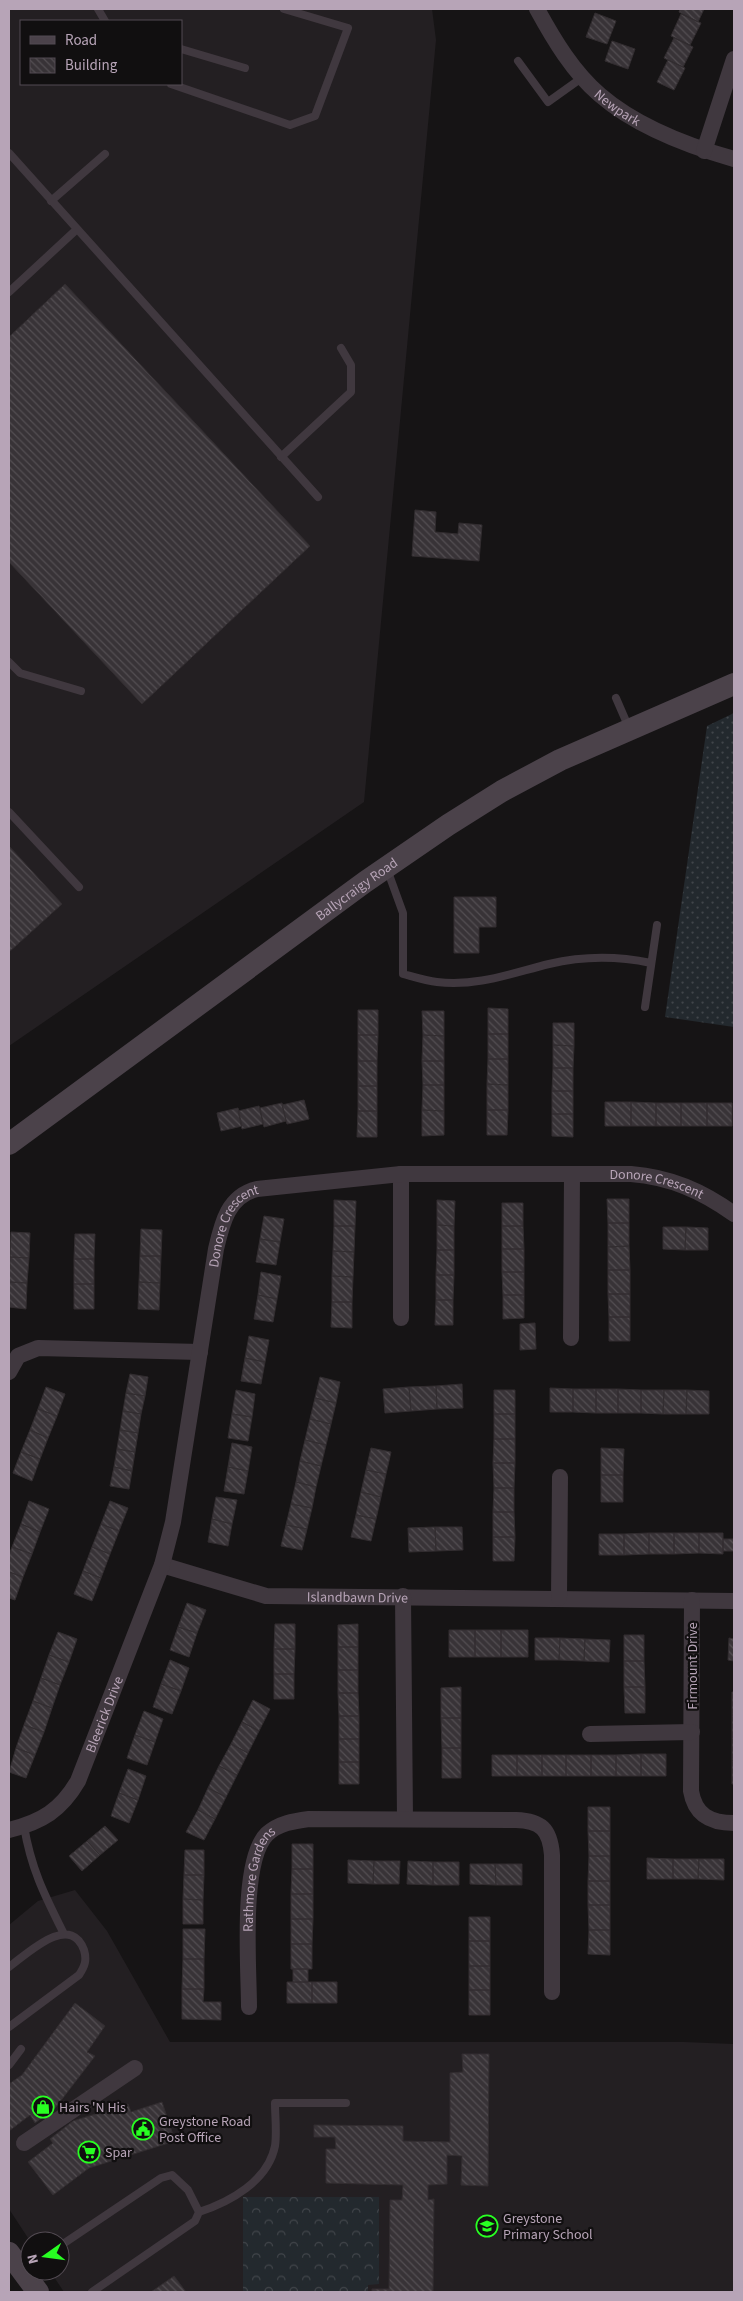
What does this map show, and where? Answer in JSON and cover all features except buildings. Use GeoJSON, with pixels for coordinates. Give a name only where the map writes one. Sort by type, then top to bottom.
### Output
{"type":"FeatureCollection","features":[{"type":"Feature","properties":{"kind":"main road","name":"Ballycraigy Road"},"geometry":{"type":"LineString","coordinates":[[9,1144],[386,867],[502,791],[560,760],[629,728],[734,684]]}},
{"type":"Feature","properties":{"kind":"main road"},"geometry":{"type":"LineString","coordinates":[[9,2253],[20,2264]]}},
{"type":"Feature","properties":{"kind":"street","name":"Newpark"},"geometry":{"type":"LineString","coordinates":[[537,9],[552,38],[583,78],[600,95],[626,114],[659,131],[704,150],[734,159]]}},
{"type":"Feature","properties":{"kind":"street"},"geometry":{"type":"LineString","coordinates":[[704,150],[734,59]]}},
{"type":"Feature","properties":{"kind":"street"},"geometry":{"type":"LineString","coordinates":[[401,1318],[402,1174]]}},
{"type":"Feature","properties":{"kind":"street","name":"Donore Crescent"},"geometry":{"type":"LineString","coordinates":[[162,1565],[173,1522],[220,1234],[228,1211],[238,1197],[257,1189],[402,1174],[630,1174],[666,1178],[693,1189],[734,1214]]}},
{"type":"Feature","properties":{"kind":"street"},"geometry":{"type":"LineString","coordinates":[[571,1338],[572,1174]]}},
{"type":"Feature","properties":{"kind":"street"},"geometry":{"type":"LineString","coordinates":[[9,1372],[18,1356],[38,1348],[200,1352]]}},
{"type":"Feature","properties":{"kind":"street"},"geometry":{"type":"LineString","coordinates":[[559,1598],[560,1477]]}},
{"type":"Feature","properties":{"kind":"street","name":"Islandbawn Drive"},"geometry":{"type":"LineString","coordinates":[[162,1565],[266,1596],[734,1601]]}},
{"type":"Feature","properties":{"kind":"street","name":"Bleerick Drive"},"geometry":{"type":"LineString","coordinates":[[16,1828],[54,1812],[78,1780],[162,1565]]}},
{"type":"Feature","properties":{"kind":"street"},"geometry":{"type":"LineString","coordinates":[[403,1596],[406,1819]]}},
{"type":"Feature","properties":{"kind":"street","name":"Firmount Drive"},"geometry":{"type":"LineString","coordinates":[[692,1600],[691,1791],[694,1804],[702,1815],[709,1820],[734,1824]]}},
{"type":"Feature","properties":{"kind":"street"},"geometry":{"type":"LineString","coordinates":[[590,1734],[692,1732]]}},
{"type":"Feature","properties":{"kind":"street","name":"Rathmore Gardens"},"geometry":{"type":"LineString","coordinates":[[249,2007],[250,1885],[255,1854],[263,1839],[279,1825],[296,1821],[516,1820],[532,1821],[543,1828],[550,1840],[552,1855],[552,1992]]}},
{"type":"Feature","properties":{"kind":"street"},"geometry":{"type":"LineString","coordinates":[[24,2143],[135,2068]]}},
{"type":"Feature","properties":{"kind":"lane"},"geometry":{"type":"LineString","coordinates":[[98,9],[104,20]]}},
{"type":"Feature","properties":{"kind":"lane"},"geometry":{"type":"LineString","coordinates":[[174,85],[290,125],[315,116],[348,28],[284,9]]}},
{"type":"Feature","properties":{"kind":"lane"},"geometry":{"type":"LineString","coordinates":[[182,49],[245,68]]}},
{"type":"Feature","properties":{"kind":"lane"},"geometry":{"type":"LineString","coordinates":[[518,62],[548,102],[583,78]]}},
{"type":"Feature","properties":{"kind":"lane"},"geometry":{"type":"LineString","coordinates":[[9,153],[76,230],[318,497]]}},
{"type":"Feature","properties":{"kind":"lane"},"geometry":{"type":"LineString","coordinates":[[51,202],[105,154]]}},
{"type":"Feature","properties":{"kind":"lane"},"geometry":{"type":"LineString","coordinates":[[9,292],[76,230]]}},
{"type":"Feature","properties":{"kind":"lane"},"geometry":{"type":"LineString","coordinates":[[282,457],[351,392],[351,365],[342,348]]}},
{"type":"Feature","properties":{"kind":"lane"},"geometry":{"type":"LineString","coordinates":[[9,662],[20,673],[81,690]]}},
{"type":"Feature","properties":{"kind":"lane"},"geometry":{"type":"LineString","coordinates":[[616,698],[629,728]]}},
{"type":"Feature","properties":{"kind":"lane"},"geometry":{"type":"LineString","coordinates":[[9,812],[79,887]]}},
{"type":"Feature","properties":{"kind":"lane"},"geometry":{"type":"LineString","coordinates":[[386,867],[403,913],[403,974],[437,982],[463,982],[496,979],[550,964],[582,958],[622,957],[651,962]]}},
{"type":"Feature","properties":{"kind":"lane"},"geometry":{"type":"LineString","coordinates":[[645,1007],[657,925]]}},
{"type":"Feature","properties":{"kind":"lane"},"geometry":{"type":"LineString","coordinates":[[16,1828],[29,1855],[37,1879],[64,1934]]}},
{"type":"Feature","properties":{"kind":"lane"},"geometry":{"type":"LineString","coordinates":[[9,1967],[49,1939],[64,1934],[73,1935],[82,1946],[86,1964],[74,1979],[9,2027]]}},
{"type":"Feature","properties":{"kind":"lane"},"geometry":{"type":"LineString","coordinates":[[9,2065],[21,2049]]}},
{"type":"Feature","properties":{"kind":"lane"},"geometry":{"type":"LineString","coordinates":[[92,2292],[190,2225],[195,2221],[199,2212],[237,2194],[254,2182],[261,2173],[275,2146],[275,2103],[346,2103]]}},
{"type":"Feature","properties":{"kind":"lane"},"geometry":{"type":"LineString","coordinates":[[70,2239],[167,2176],[172,2175],[178,2178],[188,2190],[199,2212]]}},
{"type":"Feature","properties":{"kind":"shaded area"},"geometry":{"type":"Polygon","coordinates":[[[9,9],[432,9],[436,40],[364,802],[9,1046],[9,9]]]}},
{"type":"Feature","properties":{"kind":"shaded area","name":"Greystone Primary School"},"geometry":{"type":"Polygon","coordinates":[[[75,1890],[107,1931],[170,2042],[684,2042],[733,2044],[734,2292],[64,2292],[57,2281],[70,2281],[70,2231],[23,2231],[9,2209],[9,1925],[38,1901],[75,1890]]]}},
{"type":"Feature","properties":{"kind":"green space"},"geometry":{"type":"Polygon","coordinates":[[[734,713],[734,1027],[665,1017],[707,726],[734,713]]]}},
{"type":"Feature","properties":{"kind":"green space"},"geometry":{"type":"Polygon","coordinates":[[[243,2197],[379,2197],[379,2284],[368,2285],[368,2292],[243,2292],[243,2197]]]}},
{"type":"Feature","properties":{"kind":"place","name":"Hairs 'N His"},"geometry":{"type":"Point","coordinates":[43,2107]}},
{"type":"Feature","properties":{"kind":"place","name":"Greystone Road Post Office"},"geometry":{"type":"Point","coordinates":[143,2129]}},
{"type":"Feature","properties":{"kind":"place","name":"Spar"},"geometry":{"type":"Point","coordinates":[89,2152]}},
{"type":"Feature","properties":{"kind":"place","name":"Greystone Primary School"},"geometry":{"type":"Point","coordinates":[487,2226]}}]}
